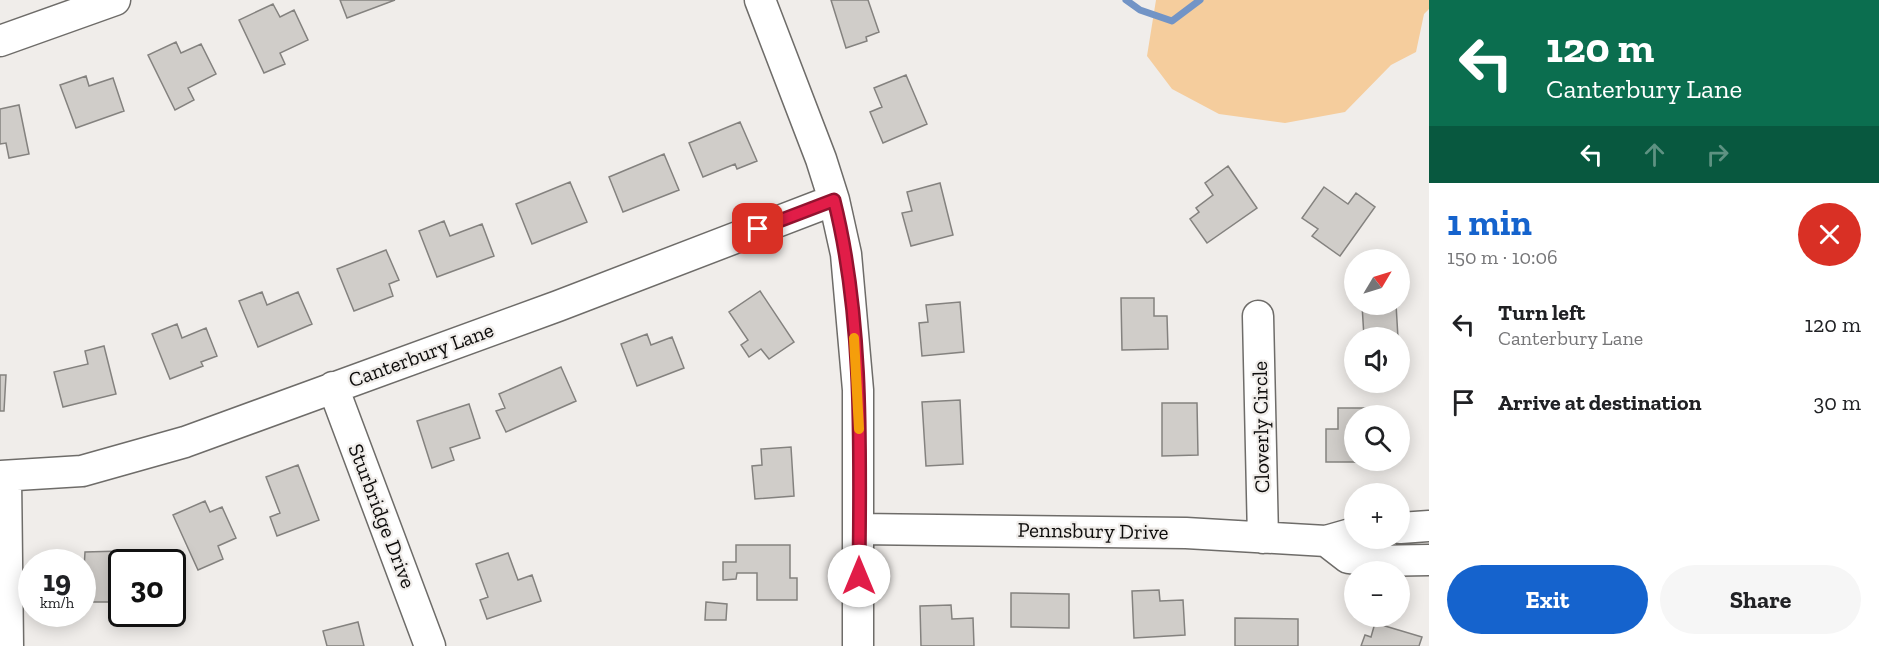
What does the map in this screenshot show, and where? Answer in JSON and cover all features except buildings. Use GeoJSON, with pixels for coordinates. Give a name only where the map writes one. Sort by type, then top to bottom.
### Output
{"type":"FeatureCollection","features":[{"type":"Feature","properties":{"kind":"street"},"geometry":{"type":"LineString","coordinates":[[0,41],[115,0]]}},
{"type":"Feature","properties":{"kind":"street"},"geometry":{"type":"LineString","coordinates":[[760,0],[834,200],[846,254],[858,390],[858,646]]}},
{"type":"Feature","properties":{"kind":"street","name":"Canterbury Lane"},"geometry":{"type":"LineString","coordinates":[[3,476],[65,473],[125,461],[185,442],[558,306],[834,200]]}},
{"type":"Feature","properties":{"kind":"street","name":"Cloverly Circle"},"geometry":{"type":"LineString","coordinates":[[1258,316],[1263,538]]}},
{"type":"Feature","properties":{"kind":"street","name":"Sturbridge Drive"},"geometry":{"type":"LineString","coordinates":[[333,387],[429,646]]}},
{"type":"Feature","properties":{"kind":"street"},"geometry":{"type":"LineString","coordinates":[[3,476],[8,646]]}},
{"type":"Feature","properties":{"kind":"street"},"geometry":{"type":"LineString","coordinates":[[1410,527],[1429,526]]}},
{"type":"Feature","properties":{"kind":"street","name":"Pennsbury Drive"},"geometry":{"type":"LineString","coordinates":[[859,529],[1127,532],[1263,538],[1340,537],[1348,558],[1371,561],[1429,560]]}},
{"type":"Feature","properties":{"kind":"shaded area"},"geometry":{"type":"Polygon","coordinates":[[[1156,0],[1429,0],[1429,9],[1424,14],[1416,52],[1391,65],[1345,112],[1285,123],[1219,114],[1172,89],[1147,56],[1156,0]]]}},
{"type":"Feature","properties":{"kind":"waterway"},"geometry":{"type":"LineString","coordinates":[[1126,0],[1140,10],[1172,21],[1200,0]]}},
{"type":"Feature","properties":{"kind":"slow traffic"},"geometry":{"type":"LineString","coordinates":[[854,338],[859,429]]}},
{"type":"Feature","properties":{"kind":"route"},"geometry":{"type":"LineString","coordinates":[[758,229],[834,200],[846,254],[858,390],[859,576]]}}]}
